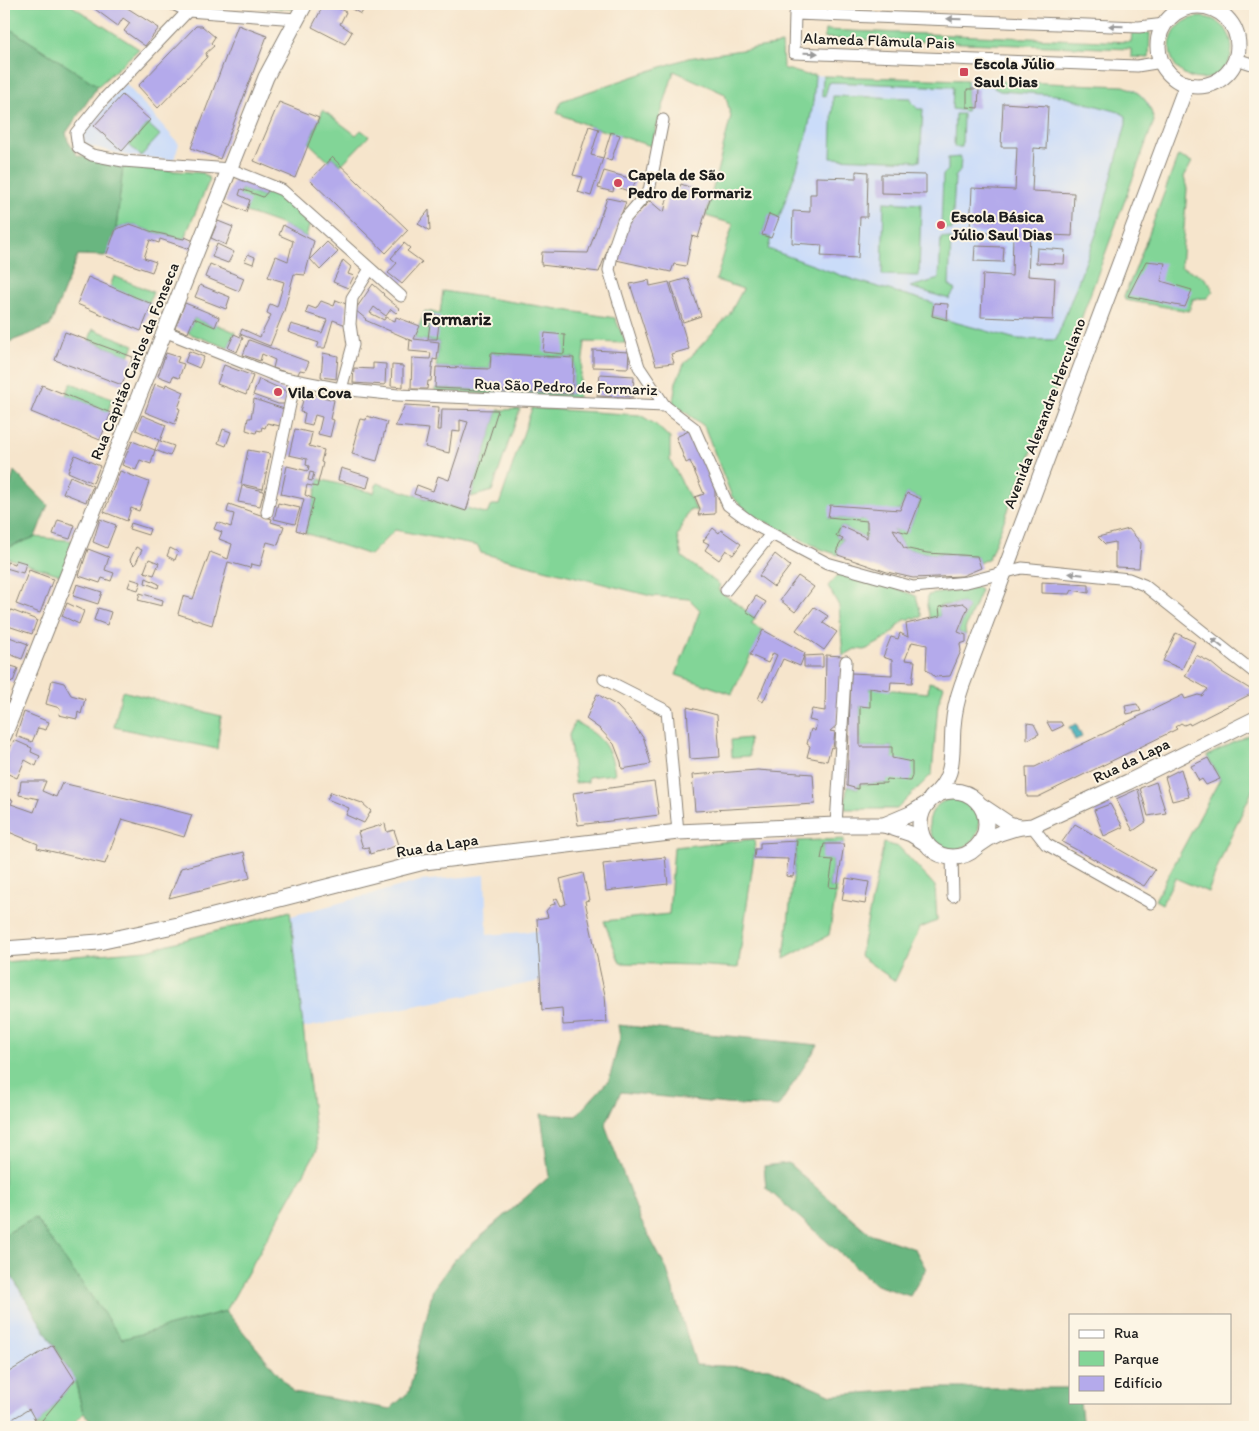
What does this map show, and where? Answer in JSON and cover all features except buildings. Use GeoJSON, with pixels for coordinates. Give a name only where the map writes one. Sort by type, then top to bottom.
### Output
{"type":"FeatureCollection","features":[{"type":"Feature","properties":{"kind":"main road","name":"Rua Capitão Carlos da Fonseca"},"geometry":{"type":"LineString","coordinates":[[4,735],[266,77],[305,4]]}},
{"type":"Feature","properties":{"kind":"main road"},"geometry":{"type":"LineString","coordinates":[[1206,5],[1222,13],[1231,22],[1236,33],[1238,45],[1236,59],[1229,71],[1218,81],[1203,85],[1187,84],[1175,78],[1162,62],[1159,36],[1165,24],[1174,14],[1185,8],[1206,5]]}},
{"type":"Feature","properties":{"kind":"main road","name":"Avenida Alexandre Herculano"},"geometry":{"type":"LineString","coordinates":[[978,802],[958,778],[953,758],[953,727],[957,700],[1187,84]]}},
{"type":"Feature","properties":{"kind":"main road","name":"Rua da Lapa"},"geometry":{"type":"LineString","coordinates":[[979,845],[992,835],[1026,826],[1128,782],[1255,719]]}},
{"type":"Feature","properties":{"kind":"main road","name":"Avenida Alexandre Herculano"},"geometry":{"type":"LineString","coordinates":[[929,801],[942,789],[953,758]]}},
{"type":"Feature","properties":{"kind":"main road"},"geometry":{"type":"LineString","coordinates":[[978,802],[986,816],[987,827],[979,845],[971,852],[962,856],[952,857],[934,851],[926,844],[922,835],[920,818],[929,801],[939,793],[958,790],[978,802],[1009,824],[1026,826]]}},
{"type":"Feature","properties":{"kind":"main road","name":"Rua da Lapa"},"geometry":{"type":"LineString","coordinates":[[884,825],[910,814],[929,801]]}},
{"type":"Feature","properties":{"kind":"main road","name":"Rua da Lapa"},"geometry":{"type":"LineString","coordinates":[[4,949],[99,942],[178,925],[424,862],[678,832],[836,825],[884,825],[911,834],[926,844]]}},
{"type":"Feature","properties":{"kind":"street"},"geometry":{"type":"LineString","coordinates":[[173,4],[188,11],[297,19]]}},
{"type":"Feature","properties":{"kind":"street"},"geometry":{"type":"LineString","coordinates":[[188,11],[103,100],[76,133],[78,147],[92,155],[123,161],[230,169],[282,190],[401,296]]}},
{"type":"Feature","properties":{"kind":"street","name":"Alameda Flâmula Pais"},"geometry":{"type":"LineString","coordinates":[[1162,62],[1137,66],[794,53],[795,14],[1139,27],[1165,24]]}},
{"type":"Feature","properties":{"kind":"street"},"geometry":{"type":"LineString","coordinates":[[1236,59],[1255,65]]}},
{"type":"Feature","properties":{"kind":"street"},"geometry":{"type":"LineString","coordinates":[[663,120],[649,191],[623,221],[613,250],[609,270],[639,368],[665,406]]}},
{"type":"Feature","properties":{"kind":"street"},"geometry":{"type":"LineString","coordinates":[[342,389],[353,345],[350,324],[352,298],[370,269]]}},
{"type":"Feature","properties":{"kind":"street","name":"Rua São Pedro de Formariz"},"geometry":{"type":"LineString","coordinates":[[164,331],[279,377],[342,389],[398,395],[665,406],[694,428],[728,504],[755,525],[827,563],[913,586],[967,582],[984,579],[1004,571],[1022,568],[1129,579],[1144,585],[1255,673]]}},
{"type":"Feature","properties":{"kind":"street"},"geometry":{"type":"LineString","coordinates":[[267,512],[295,381]]}},
{"type":"Feature","properties":{"kind":"street"},"geometry":{"type":"LineString","coordinates":[[635,405],[649,391],[650,384]]}},
{"type":"Feature","properties":{"kind":"street"},"geometry":{"type":"LineString","coordinates":[[726,590],[771,534]]}},
{"type":"Feature","properties":{"kind":"street"},"geometry":{"type":"LineString","coordinates":[[836,825],[846,661]]}},
{"type":"Feature","properties":{"kind":"street"},"geometry":{"type":"LineString","coordinates":[[604,679],[667,711],[678,832]]}},
{"type":"Feature","properties":{"kind":"street"},"geometry":{"type":"LineString","coordinates":[[1026,826],[1046,844],[1151,903]]}},
{"type":"Feature","properties":{"kind":"street"},"geometry":{"type":"LineString","coordinates":[[952,857],[953,896]]}},
{"type":"Feature","properties":{"kind":"shaded area","name":"Escola Básica Júlio Saul Dias"},"geometry":{"type":"Polygon","coordinates":[[[807,75],[1124,86],[1133,89],[1149,104],[1154,121],[1060,375],[755,254],[807,75]]]}},
{"type":"Feature","properties":{"kind":"shaded area"},"geometry":{"type":"Polygon","coordinates":[[[125,83],[179,144],[175,157],[172,160],[129,156],[87,145],[83,140],[84,131],[125,83]]]}},
{"type":"Feature","properties":{"kind":"shaded area"},"geometry":{"type":"Polygon","coordinates":[[[485,875],[487,935],[538,931],[541,981],[303,1028],[291,916],[420,881],[485,875]]]}},
{"type":"Feature","properties":{"kind":"shaded area"},"geometry":{"type":"Polygon","coordinates":[[[4,1264],[75,1380],[36,1427],[4,1427],[4,1264]]]}},
{"type":"Feature","properties":{"kind":"green space"},"geometry":{"type":"Polygon","coordinates":[[[4,4],[69,4],[139,49],[98,86],[4,25],[4,4]]]}},
{"type":"Feature","properties":{"kind":"green space"},"geometry":{"type":"Polygon","coordinates":[[[225,4],[295,4],[293,9],[225,4]]]}},
{"type":"Feature","properties":{"kind":"green space"},"geometry":{"type":"Polygon","coordinates":[[[1201,17],[1213,20],[1223,26],[1229,36],[1232,48],[1229,60],[1223,70],[1213,76],[1201,79],[1189,76],[1179,70],[1173,60],[1170,48],[1173,36],[1179,26],[1189,20],[1201,17]]]}},
{"type":"Feature","properties":{"kind":"green space"},"geometry":{"type":"Polygon","coordinates":[[[4,25],[98,86],[66,133],[68,141],[77,155],[123,167],[116,229],[106,256],[78,255],[50,326],[4,344],[4,25]]]}},
{"type":"Feature","properties":{"kind":"green space"},"geometry":{"type":"Polygon","coordinates":[[[825,30],[1131,42],[1132,32],[1150,33],[1149,58],[1131,57],[1131,49],[824,38],[825,30]]]}},
{"type":"Feature","properties":{"kind":"green space"},"geometry":{"type":"Polygon","coordinates":[[[782,44],[783,68],[807,75],[815,75],[814,90],[808,127],[793,180],[779,218],[769,215],[762,235],[771,238],[768,249],[854,280],[934,303],[932,316],[1016,339],[1056,340],[1097,232],[1126,124],[1126,116],[1119,112],[1057,95],[1000,91],[994,88],[995,81],[1124,86],[1140,95],[1150,108],[1154,121],[1040,431],[989,558],[979,563],[977,556],[927,553],[904,548],[893,529],[908,532],[921,499],[907,493],[900,510],[828,517],[867,521],[867,538],[841,526],[836,536],[843,539],[837,549],[838,555],[821,549],[752,515],[732,497],[704,426],[673,403],[676,382],[684,364],[729,315],[743,289],[716,280],[733,224],[706,216],[731,116],[725,94],[674,71],[651,146],[589,126],[557,113],[561,101],[688,58],[782,44]]]}},
{"type":"Feature","properties":{"kind":"green space"},"geometry":{"type":"Polygon","coordinates":[[[823,76],[967,80],[967,107],[966,111],[952,109],[953,87],[829,82],[825,96],[822,95],[823,76]]]}},
{"type":"Feature","properties":{"kind":"green space"},"geometry":{"type":"Polygon","coordinates":[[[833,96],[911,98],[911,102],[918,109],[923,109],[920,161],[831,158],[833,96]]]}},
{"type":"Feature","properties":{"kind":"green space"},"geometry":{"type":"Polygon","coordinates":[[[323,110],[356,135],[361,130],[369,136],[341,165],[332,157],[328,161],[309,143],[323,110]]]}},
{"type":"Feature","properties":{"kind":"green space"},"geometry":{"type":"Polygon","coordinates":[[[955,114],[963,114],[962,147],[954,147],[955,114]]]}},
{"type":"Feature","properties":{"kind":"green space"},"geometry":{"type":"Polygon","coordinates":[[[148,124],[160,135],[141,156],[129,145],[148,124]]]}},
{"type":"Feature","properties":{"kind":"green space"},"geometry":{"type":"Polygon","coordinates":[[[1178,156],[1192,162],[1184,177],[1187,189],[1181,267],[1205,278],[1213,291],[1207,298],[1193,299],[1189,311],[1125,300],[1124,296],[1178,156]]]}},
{"type":"Feature","properties":{"kind":"green space"},"geometry":{"type":"Polygon","coordinates":[[[961,157],[960,171],[955,177],[952,230],[941,228],[943,175],[948,170],[948,158],[961,157]]]}},
{"type":"Feature","properties":{"kind":"green space"},"geometry":{"type":"Polygon","coordinates":[[[123,167],[203,173],[210,179],[184,239],[153,232],[130,224],[116,229],[123,167]]]}},
{"type":"Feature","properties":{"kind":"green space"},"geometry":{"type":"Polygon","coordinates":[[[241,189],[263,197],[269,190],[282,197],[310,223],[306,237],[283,225],[246,212],[239,195],[241,189]]]}},
{"type":"Feature","properties":{"kind":"green space"},"geometry":{"type":"Polygon","coordinates":[[[884,202],[921,204],[919,276],[882,275],[884,202]]]}},
{"type":"Feature","properties":{"kind":"green space"},"geometry":{"type":"Polygon","coordinates":[[[941,237],[951,239],[949,285],[955,290],[949,299],[910,287],[939,279],[941,237]]]}},
{"type":"Feature","properties":{"kind":"green space"},"geometry":{"type":"Polygon","coordinates":[[[114,276],[153,292],[149,303],[110,287],[114,276]]]}},
{"type":"Feature","properties":{"kind":"green space"},"geometry":{"type":"Polygon","coordinates":[[[443,291],[615,318],[626,343],[585,342],[578,398],[435,392],[435,388],[572,394],[574,358],[491,353],[490,369],[436,367],[439,342],[414,339],[425,311],[440,313],[443,291]]]}},
{"type":"Feature","properties":{"kind":"green space"},"geometry":{"type":"Polygon","coordinates":[[[194,318],[215,327],[216,324],[235,332],[228,348],[188,333],[194,318]]]}},
{"type":"Feature","properties":{"kind":"green space"},"geometry":{"type":"Polygon","coordinates":[[[93,329],[134,345],[129,356],[89,340],[93,329]]]}},
{"type":"Feature","properties":{"kind":"green space"},"geometry":{"type":"Polygon","coordinates":[[[71,383],[112,399],[108,412],[66,395],[71,383]]]}},
{"type":"Feature","properties":{"kind":"green space"},"geometry":{"type":"Polygon","coordinates":[[[532,408],[640,415],[655,424],[670,438],[670,460],[697,511],[690,509],[677,536],[682,557],[720,585],[718,590],[756,618],[751,624],[763,630],[732,694],[676,675],[700,610],[689,599],[651,596],[481,553],[478,546],[395,530],[370,555],[305,533],[319,479],[374,493],[377,483],[465,511],[467,508],[487,514],[491,505],[499,505],[532,408]]]}},
{"type":"Feature","properties":{"kind":"green space"},"geometry":{"type":"Polygon","coordinates":[[[520,409],[492,491],[471,497],[498,410],[520,409]]]}},
{"type":"Feature","properties":{"kind":"green space"},"geometry":{"type":"Polygon","coordinates":[[[14,471],[48,505],[35,537],[4,549],[4,511],[14,471]]]}},
{"type":"Feature","properties":{"kind":"green space"},"geometry":{"type":"Polygon","coordinates":[[[35,537],[75,541],[61,575],[4,557],[4,549],[35,537]]]}},
{"type":"Feature","properties":{"kind":"green space"},"geometry":{"type":"Polygon","coordinates":[[[847,572],[878,581],[916,596],[922,617],[904,620],[887,638],[865,650],[855,649],[843,656],[839,606],[828,586],[840,573],[847,572]]]}},
{"type":"Feature","properties":{"kind":"green space"},"geometry":{"type":"Polygon","coordinates":[[[976,587],[981,590],[965,629],[966,635],[958,632],[968,608],[963,603],[940,606],[940,616],[930,619],[927,606],[928,595],[976,587]]]}},
{"type":"Feature","properties":{"kind":"green space"},"geometry":{"type":"Polygon","coordinates":[[[929,682],[944,686],[938,704],[932,774],[897,809],[845,809],[847,786],[858,789],[858,784],[886,783],[892,758],[892,747],[860,747],[860,706],[869,706],[870,688],[928,693],[929,682]]]}},
{"type":"Feature","properties":{"kind":"green space"},"geometry":{"type":"Polygon","coordinates":[[[122,691],[221,716],[217,749],[114,727],[122,691]]]}},
{"type":"Feature","properties":{"kind":"green space"},"geometry":{"type":"Polygon","coordinates":[[[575,722],[591,731],[607,748],[615,774],[588,777],[588,782],[575,783],[569,735],[575,722]]]}},
{"type":"Feature","properties":{"kind":"green space"},"geometry":{"type":"Polygon","coordinates":[[[1255,732],[1255,785],[1225,849],[1208,892],[1175,878],[1162,904],[1155,900],[1220,779],[1207,756],[1255,732]]]}},
{"type":"Feature","properties":{"kind":"green space"},"geometry":{"type":"Polygon","coordinates":[[[749,738],[750,756],[732,757],[731,740],[749,738]]]}},
{"type":"Feature","properties":{"kind":"green space"},"geometry":{"type":"Polygon","coordinates":[[[949,799],[959,799],[972,806],[979,819],[979,829],[972,842],[959,849],[949,849],[940,845],[933,838],[929,829],[929,819],[933,810],[940,803],[949,799]]]}},
{"type":"Feature","properties":{"kind":"green space"},"geometry":{"type":"Polygon","coordinates":[[[754,839],[755,849],[738,968],[620,963],[604,921],[669,914],[674,847],[754,839]]]}},
{"type":"Feature","properties":{"kind":"green space"},"geometry":{"type":"Polygon","coordinates":[[[844,839],[844,844],[824,844],[822,858],[833,860],[829,887],[837,888],[829,935],[784,959],[797,841],[844,839]]]}},
{"type":"Feature","properties":{"kind":"green space"},"geometry":{"type":"Polygon","coordinates":[[[884,843],[899,847],[935,886],[937,921],[920,928],[895,981],[860,956],[884,843]]]}},
{"type":"Feature","properties":{"kind":"green space"},"geometry":{"type":"Polygon","coordinates":[[[290,911],[317,1150],[226,1311],[122,1340],[35,1218],[4,1235],[4,962],[147,950],[290,911]]]}},
{"type":"Feature","properties":{"kind":"green space"},"geometry":{"type":"Polygon","coordinates":[[[618,1025],[818,1045],[778,1107],[726,1104],[621,1092],[605,1125],[640,1219],[667,1270],[696,1365],[770,1368],[832,1395],[934,1388],[1069,1388],[1069,1404],[1080,1404],[1083,1427],[98,1427],[83,1413],[75,1380],[4,1264],[4,1235],[35,1218],[122,1339],[226,1311],[293,1392],[390,1409],[409,1392],[433,1289],[454,1260],[549,1177],[541,1114],[576,1116],[609,1080],[620,1038],[618,1025]]]}},
{"type":"Feature","properties":{"kind":"green space"},"geometry":{"type":"Polygon","coordinates":[[[788,1163],[869,1233],[915,1249],[926,1269],[910,1296],[876,1285],[766,1188],[764,1166],[788,1163]]]}},
{"type":"Feature","properties":{"kind":"green space"},"geometry":{"type":"Polygon","coordinates":[[[75,1380],[83,1413],[71,1427],[36,1427],[75,1380]]]}},
{"type":"Feature","properties":{"kind":"water"},"geometry":{"type":"Polygon","coordinates":[[[1076,724],[1082,737],[1075,740],[1069,727],[1076,724]]]}},
{"type":"Feature","properties":{"kind":"place","name":"Escola Júlio Saul Dias"},"geometry":{"type":"Point","coordinates":[964,72]}},
{"type":"Feature","properties":{"kind":"place","name":"Capela de São Pedro de Formariz"},"geometry":{"type":"Point","coordinates":[618,183]}},
{"type":"Feature","properties":{"kind":"place","name":"Escola Básica Júlio Saul Dias"},"geometry":{"type":"Point","coordinates":[941,225]}},
{"type":"Feature","properties":{"kind":"place","name":"Vila Cova"},"geometry":{"type":"Point","coordinates":[278,392]}},
{"type":"Feature","properties":{"kind":"district","name":"Formariz"},"geometry":{"type":"Point","coordinates":[457,319]}}]}
